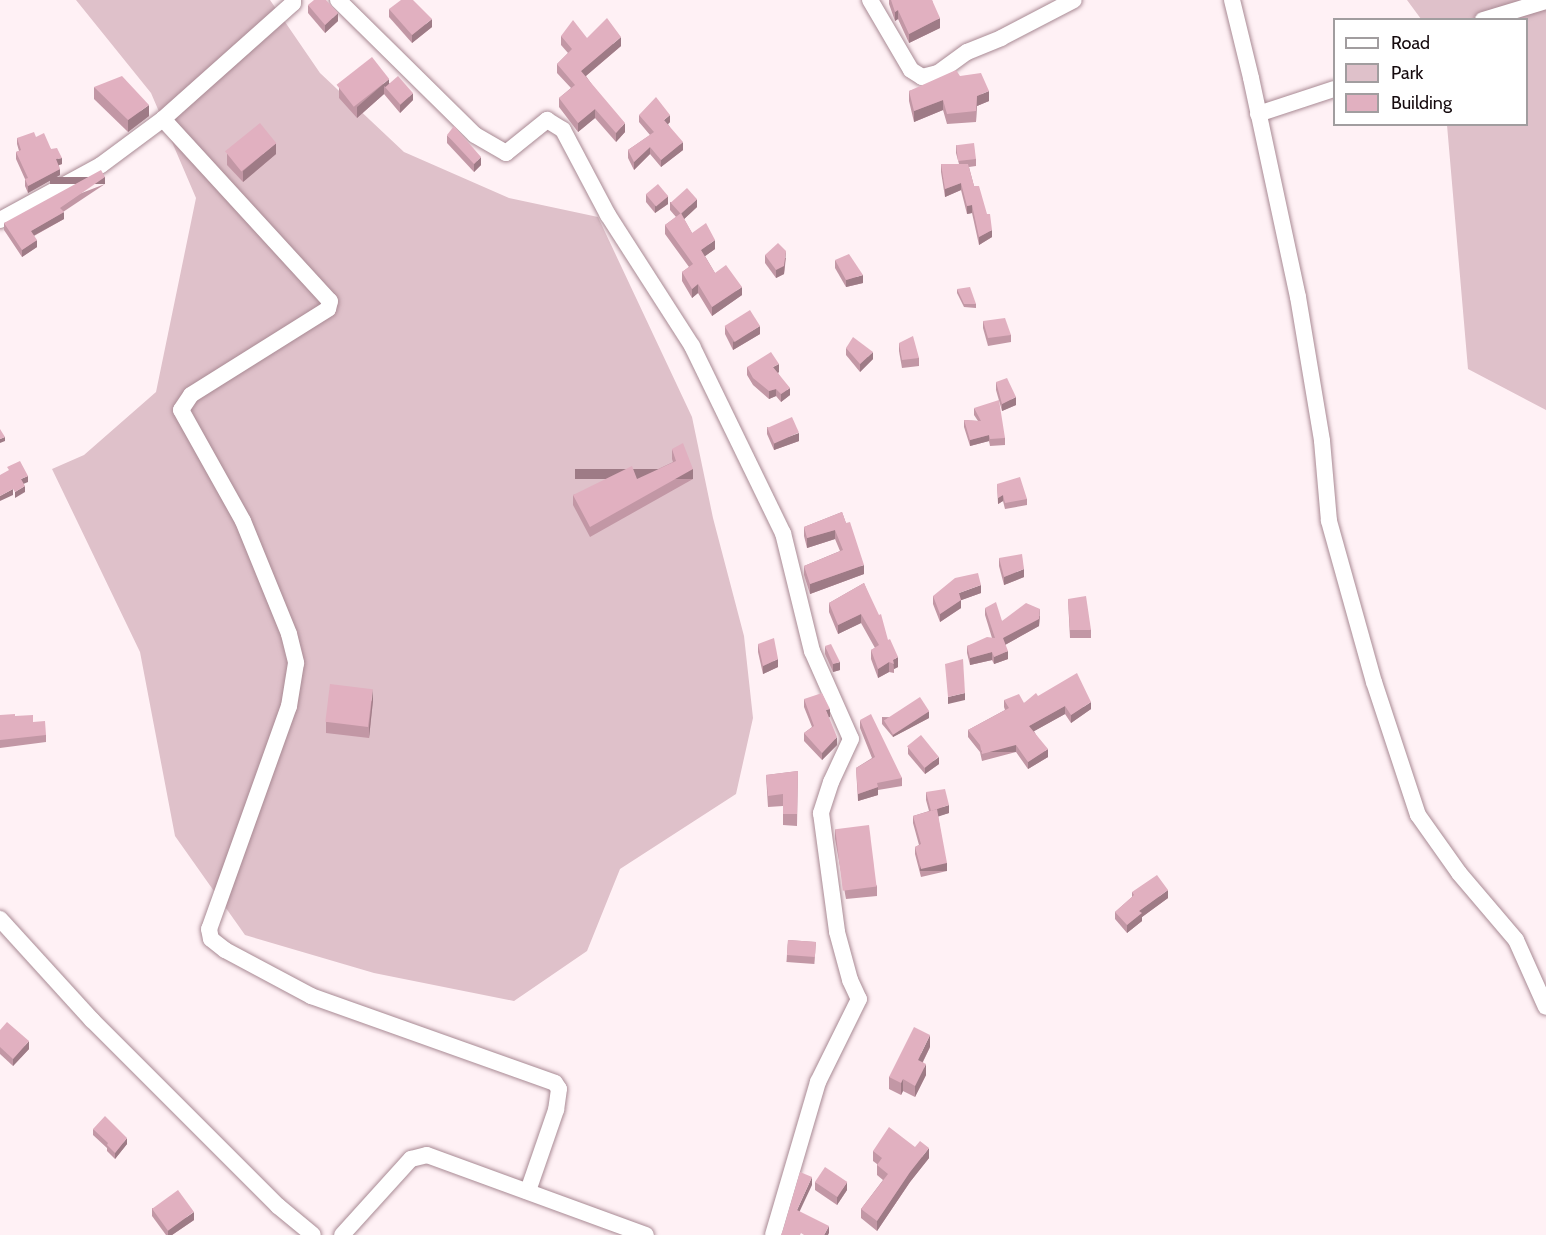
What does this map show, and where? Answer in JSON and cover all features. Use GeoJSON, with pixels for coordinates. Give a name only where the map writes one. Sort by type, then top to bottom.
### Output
{"type":"FeatureCollection","features":[{"type":"Feature","properties":{"kind":"street"},"geometry":{"type":"LineString","coordinates":[[0,220],[101,165],[163,119],[294,0]]}},
{"type":"Feature","properties":{"kind":"street"},"geometry":{"type":"LineString","coordinates":[[338,0],[475,135],[506,153],[547,120],[563,130],[608,215],[692,346],[783,534],[812,651],[851,739],[821,813],[837,932],[850,980],[859,999],[818,1082],[773,1235]]}},
{"type":"Feature","properties":{"kind":"street"},"geometry":{"type":"LineString","coordinates":[[870,0],[911,70],[922,76],[938,73],[967,52],[1001,38],[1074,0]]}},
{"type":"Feature","properties":{"kind":"street"},"geometry":{"type":"LineString","coordinates":[[1232,0],[1301,319],[1322,441],[1329,521],[1374,682],[1418,815],[1459,873],[1516,940],[1546,1007]]}},
{"type":"Feature","properties":{"kind":"street"},"geometry":{"type":"LineString","coordinates":[[1490,18],[1546,1]]}},
{"type":"Feature","properties":{"kind":"street"},"geometry":{"type":"LineString","coordinates":[[1258,114],[1333,90]]}},
{"type":"Feature","properties":{"kind":"street"},"geometry":{"type":"LineString","coordinates":[[163,119],[330,301],[328,309],[191,395],[181,410],[243,521],[289,634],[296,663],[289,706],[209,929],[210,939],[225,950],[311,996],[555,1083],[559,1089],[556,1110],[528,1191]]}},
{"type":"Feature","properties":{"kind":"street"},"geometry":{"type":"LineString","coordinates":[[0,920],[92,1020],[278,1206],[314,1235]]}},
{"type":"Feature","properties":{"kind":"street"},"geometry":{"type":"LineString","coordinates":[[342,1235],[411,1159],[427,1155],[646,1235]]}},
{"type":"Feature","properties":{"kind":"green space"},"geometry":{"type":"Polygon","coordinates":[[[76,0],[270,0],[320,73],[404,152],[509,198],[598,217],[692,417],[713,518],[744,636],[753,718],[736,794],[620,869],[587,951],[514,1001],[374,973],[245,935],[175,836],[140,652],[52,469],[84,455],[156,392],[196,198],[151,93],[76,0]]]}},
{"type":"Feature","properties":{"kind":"green space"},"geometry":{"type":"Polygon","coordinates":[[[1407,0],[1546,0],[1546,410],[1468,369],[1447,126],[1528,126],[1528,18],[1420,18],[1407,0]]]}},
{"type":"Feature","properties":{"kind":"building"},"geometry":{"type":"Polygon","coordinates":[[[314,0],[326,0],[338,13],[325,25],[308,5],[314,0]]]}},
{"type":"Feature","properties":{"kind":"building"},"geometry":{"type":"Polygon","coordinates":[[[401,0],[413,0],[432,19],[412,35],[389,9],[401,0]]]}},
{"type":"Feature","properties":{"kind":"building"},"geometry":{"type":"Polygon","coordinates":[[[891,0],[932,0],[940,18],[909,34],[898,10],[895,12],[891,0]]]}},
{"type":"Feature","properties":{"kind":"building"},"geometry":{"type":"Polygon","coordinates":[[[607,18],[621,37],[581,71],[625,123],[616,133],[595,109],[578,123],[559,98],[575,85],[557,64],[572,49],[561,36],[573,20],[587,38],[607,18]]]}},
{"type":"Feature","properties":{"kind":"building"},"geometry":{"type":"Polygon","coordinates":[[[372,57],[389,79],[354,107],[337,85],[372,57]]]}},
{"type":"Feature","properties":{"kind":"building"},"geometry":{"type":"Polygon","coordinates":[[[956,70],[960,76],[981,73],[989,91],[977,96],[976,111],[947,114],[943,100],[914,111],[909,91],[956,70]]]}},
{"type":"Feature","properties":{"kind":"building"},"geometry":{"type":"Polygon","coordinates":[[[122,76],[149,105],[128,120],[94,87],[122,76]]]}},
{"type":"Feature","properties":{"kind":"building"},"geometry":{"type":"Polygon","coordinates":[[[398,76],[413,93],[400,105],[385,87],[398,76]]]}},
{"type":"Feature","properties":{"kind":"building"},"geometry":{"type":"Polygon","coordinates":[[[656,97],[670,115],[664,120],[683,142],[661,160],[650,147],[634,162],[628,150],[654,132],[639,115],[656,97]]]}},
{"type":"Feature","properties":{"kind":"building"},"geometry":{"type":"Polygon","coordinates":[[[260,123],[276,143],[241,172],[225,151],[260,123]]]}},
{"type":"Feature","properties":{"kind":"building"},"geometry":{"type":"Polygon","coordinates":[[[454,126],[481,157],[474,164],[447,135],[454,126]]]}},
{"type":"Feature","properties":{"kind":"building"},"geometry":{"type":"Polygon","coordinates":[[[34,132],[36,137],[44,133],[51,149],[57,148],[62,158],[56,159],[60,169],[28,186],[25,179],[28,178],[16,152],[21,150],[17,138],[34,132]]]}},
{"type":"Feature","properties":{"kind":"building"},"geometry":{"type":"Polygon","coordinates":[[[974,143],[976,159],[958,161],[956,145],[974,143]]]}},
{"type":"Feature","properties":{"kind":"building"},"geometry":{"type":"Polygon","coordinates":[[[941,164],[968,164],[974,186],[979,186],[987,214],[990,214],[992,230],[979,237],[972,205],[967,206],[961,183],[945,189],[941,164]]]}},
{"type":"Feature","properties":{"kind":"building"},"geometry":{"type":"Polygon","coordinates":[[[101,170],[105,177],[60,208],[64,212],[31,231],[37,240],[22,250],[4,223],[101,170]]]}},
{"type":"Feature","properties":{"kind":"building"},"geometry":{"type":"Polygon","coordinates":[[[658,184],[668,196],[656,207],[646,194],[658,184]]]}},
{"type":"Feature","properties":{"kind":"building"},"geometry":{"type":"Polygon","coordinates":[[[687,188],[697,199],[681,214],[671,203],[687,188]]]}},
{"type":"Feature","properties":{"kind":"building"},"geometry":{"type":"Polygon","coordinates":[[[681,213],[692,233],[706,223],[715,240],[701,250],[715,273],[726,265],[742,287],[712,307],[698,284],[692,289],[682,272],[693,264],[665,225],[681,213]]]}},
{"type":"Feature","properties":{"kind":"building"},"geometry":{"type":"Polygon","coordinates":[[[778,243],[786,251],[784,266],[776,270],[765,255],[778,243]]]}},
{"type":"Feature","properties":{"kind":"building"},"geometry":{"type":"Polygon","coordinates":[[[849,254],[863,275],[846,280],[835,260],[849,254]]]}},
{"type":"Feature","properties":{"kind":"building"},"geometry":{"type":"Polygon","coordinates":[[[970,287],[976,304],[964,304],[957,289],[970,287]]]}},
{"type":"Feature","properties":{"kind":"building"},"geometry":{"type":"Polygon","coordinates":[[[750,310],[760,326],[735,342],[725,326],[750,310]]]}},
{"type":"Feature","properties":{"kind":"building"},"geometry":{"type":"Polygon","coordinates":[[[1005,318],[1011,335],[988,338],[983,321],[1005,318]]]}},
{"type":"Feature","properties":{"kind":"building"},"geometry":{"type":"Polygon","coordinates":[[[913,336],[919,358],[902,360],[899,343],[913,336]]]}},
{"type":"Feature","properties":{"kind":"building"},"geometry":{"type":"Polygon","coordinates":[[[853,337],[873,352],[860,364],[846,348],[853,337]]]}},
{"type":"Feature","properties":{"kind":"building"},"geometry":{"type":"Polygon","coordinates":[[[771,352],[779,364],[773,367],[790,388],[781,394],[776,389],[769,391],[753,378],[747,367],[771,352]]]}},
{"type":"Feature","properties":{"kind":"building"},"geometry":{"type":"Polygon","coordinates":[[[1007,378],[1016,397],[1002,404],[996,382],[1007,378]]]}},
{"type":"Feature","properties":{"kind":"building"},"geometry":{"type":"Polygon","coordinates":[[[999,400],[1005,438],[990,439],[989,435],[970,440],[964,420],[981,421],[974,408],[999,400]]]}},
{"type":"Feature","properties":{"kind":"building"},"geometry":{"type":"Polygon","coordinates":[[[792,417],[799,433],[774,444],[767,428],[792,417]]]}},
{"type":"Feature","properties":{"kind":"building"},"geometry":{"type":"Polygon","coordinates":[[[0,429],[5,437],[0,439],[0,429]]]}},
{"type":"Feature","properties":{"kind":"building"},"geometry":{"type":"Polygon","coordinates":[[[683,443],[693,469],[590,527],[573,495],[632,466],[637,479],[676,461],[672,449],[683,443]]]}},
{"type":"Feature","properties":{"kind":"building"},"geometry":{"type":"Polygon","coordinates":[[[20,461],[28,476],[21,479],[25,486],[15,492],[13,489],[0,496],[0,475],[9,470],[7,467],[20,461]]]}},
{"type":"Feature","properties":{"kind":"building"},"geometry":{"type":"Polygon","coordinates":[[[1020,477],[1027,499],[1005,503],[1003,495],[998,498],[997,484],[1020,477]]]}},
{"type":"Feature","properties":{"kind":"building"},"geometry":{"type":"Polygon","coordinates":[[[842,512],[846,523],[850,522],[864,565],[810,584],[804,566],[843,550],[835,530],[807,538],[804,527],[842,512]]]}},
{"type":"Feature","properties":{"kind":"building"},"geometry":{"type":"Polygon","coordinates":[[[1022,554],[1024,569],[1004,577],[999,558],[1022,554]]]}},
{"type":"Feature","properties":{"kind":"building"},"geometry":{"type":"Polygon","coordinates":[[[978,573],[981,585],[959,593],[961,600],[940,614],[933,596],[955,578],[978,573]]]}},
{"type":"Feature","properties":{"kind":"building"},"geometry":{"type":"Polygon","coordinates":[[[864,583],[879,615],[881,614],[888,640],[890,639],[898,657],[893,660],[894,664],[889,662],[878,669],[871,650],[879,645],[861,614],[838,625],[829,603],[864,583]]]}},
{"type":"Feature","properties":{"kind":"building"},"geometry":{"type":"Polygon","coordinates":[[[1086,596],[1091,630],[1070,630],[1068,599],[1086,596]]]}},
{"type":"Feature","properties":{"kind":"building"},"geometry":{"type":"Polygon","coordinates":[[[996,602],[1002,621],[1026,603],[1040,609],[1039,619],[1003,638],[1008,651],[994,657],[992,652],[970,658],[967,646],[987,637],[995,638],[985,608],[996,602]]]}},
{"type":"Feature","properties":{"kind":"building"},"geometry":{"type":"Polygon","coordinates":[[[774,638],[778,659],[763,666],[758,644],[774,638]]]}},
{"type":"Feature","properties":{"kind":"building"},"geometry":{"type":"Polygon","coordinates":[[[831,644],[840,662],[833,664],[825,646],[831,644]]]}},
{"type":"Feature","properties":{"kind":"building"},"geometry":{"type":"Polygon","coordinates":[[[963,659],[965,693],[948,697],[945,664],[963,659]]]}},
{"type":"Feature","properties":{"kind":"building"},"geometry":{"type":"Polygon","coordinates":[[[1077,673],[1091,702],[1071,715],[1065,706],[1029,726],[1048,749],[1028,762],[1016,745],[982,754],[980,745],[968,730],[1009,708],[1004,700],[1019,694],[1024,703],[1036,693],[1038,696],[1077,673]]]}},
{"type":"Feature","properties":{"kind":"building"},"geometry":{"type":"Polygon","coordinates":[[[330,684],[373,689],[368,727],[325,722],[330,684]]]}},
{"type":"Feature","properties":{"kind":"building"},"geometry":{"type":"Polygon","coordinates":[[[822,693],[830,709],[826,710],[837,737],[822,753],[804,733],[814,726],[804,699],[822,693]]]}},
{"type":"Feature","properties":{"kind":"building"},"geometry":{"type":"Polygon","coordinates":[[[920,697],[929,711],[893,735],[884,720],[920,697]]]}},
{"type":"Feature","properties":{"kind":"building"},"geometry":{"type":"Polygon","coordinates":[[[15,714],[15,716],[33,715],[33,722],[45,721],[46,735],[0,740],[0,715],[15,714]]]}},
{"type":"Feature","properties":{"kind":"building"},"geometry":{"type":"Polygon","coordinates":[[[871,714],[902,778],[877,783],[878,787],[858,794],[856,768],[875,757],[860,720],[871,714]]]}},
{"type":"Feature","properties":{"kind":"building"},"geometry":{"type":"Polygon","coordinates":[[[921,735],[939,757],[925,768],[907,746],[921,735]]]}},
{"type":"Feature","properties":{"kind":"building"},"geometry":{"type":"Polygon","coordinates":[[[798,771],[797,814],[783,814],[783,794],[768,796],[766,775],[798,771]]]}},
{"type":"Feature","properties":{"kind":"building"},"geometry":{"type":"Polygon","coordinates":[[[945,789],[949,805],[931,811],[926,792],[945,789]]]}},
{"type":"Feature","properties":{"kind":"building"},"geometry":{"type":"Polygon","coordinates":[[[937,809],[947,863],[921,869],[915,847],[921,844],[913,816],[937,809]]]}},
{"type":"Feature","properties":{"kind":"building"},"geometry":{"type":"Polygon","coordinates":[[[869,825],[877,887],[843,891],[835,829],[869,825]]]}},
{"type":"Feature","properties":{"kind":"building"},"geometry":{"type":"Polygon","coordinates":[[[1157,875],[1168,890],[1139,911],[1142,913],[1127,925],[1115,912],[1134,895],[1132,892],[1157,875]]]}},
{"type":"Feature","properties":{"kind":"building"},"geometry":{"type":"Polygon","coordinates":[[[788,940],[816,942],[815,957],[787,955],[788,940]]]}},
{"type":"Feature","properties":{"kind":"building"},"geometry":{"type":"Polygon","coordinates":[[[7,1022],[29,1041],[13,1059],[0,1047],[0,1030],[7,1022]]]}},
{"type":"Feature","properties":{"kind":"building"},"geometry":{"type":"Polygon","coordinates":[[[914,1027],[930,1035],[918,1060],[926,1064],[915,1086],[903,1079],[901,1083],[889,1077],[914,1027]]]}},
{"type":"Feature","properties":{"kind":"building"},"geometry":{"type":"Polygon","coordinates":[[[105,1116],[127,1138],[115,1153],[93,1129],[105,1116]]]}},
{"type":"Feature","properties":{"kind":"building"},"geometry":{"type":"Polygon","coordinates":[[[889,1127],[915,1147],[920,1141],[929,1148],[877,1221],[861,1209],[888,1174],[877,1165],[882,1158],[873,1151],[889,1127]]]}},
{"type":"Feature","properties":{"kind":"building"},"geometry":{"type":"Polygon","coordinates":[[[825,1167],[847,1182],[837,1197],[815,1182],[825,1167]]]}},
{"type":"Feature","properties":{"kind":"building"},"geometry":{"type":"Polygon","coordinates":[[[800,1172],[812,1177],[797,1210],[829,1226],[824,1235],[801,1233],[800,1235],[781,1235],[800,1172]]]}},
{"type":"Feature","properties":{"kind":"building"},"geometry":{"type":"Polygon","coordinates":[[[178,1190],[194,1212],[168,1231],[152,1209],[178,1190]]]}}]}
